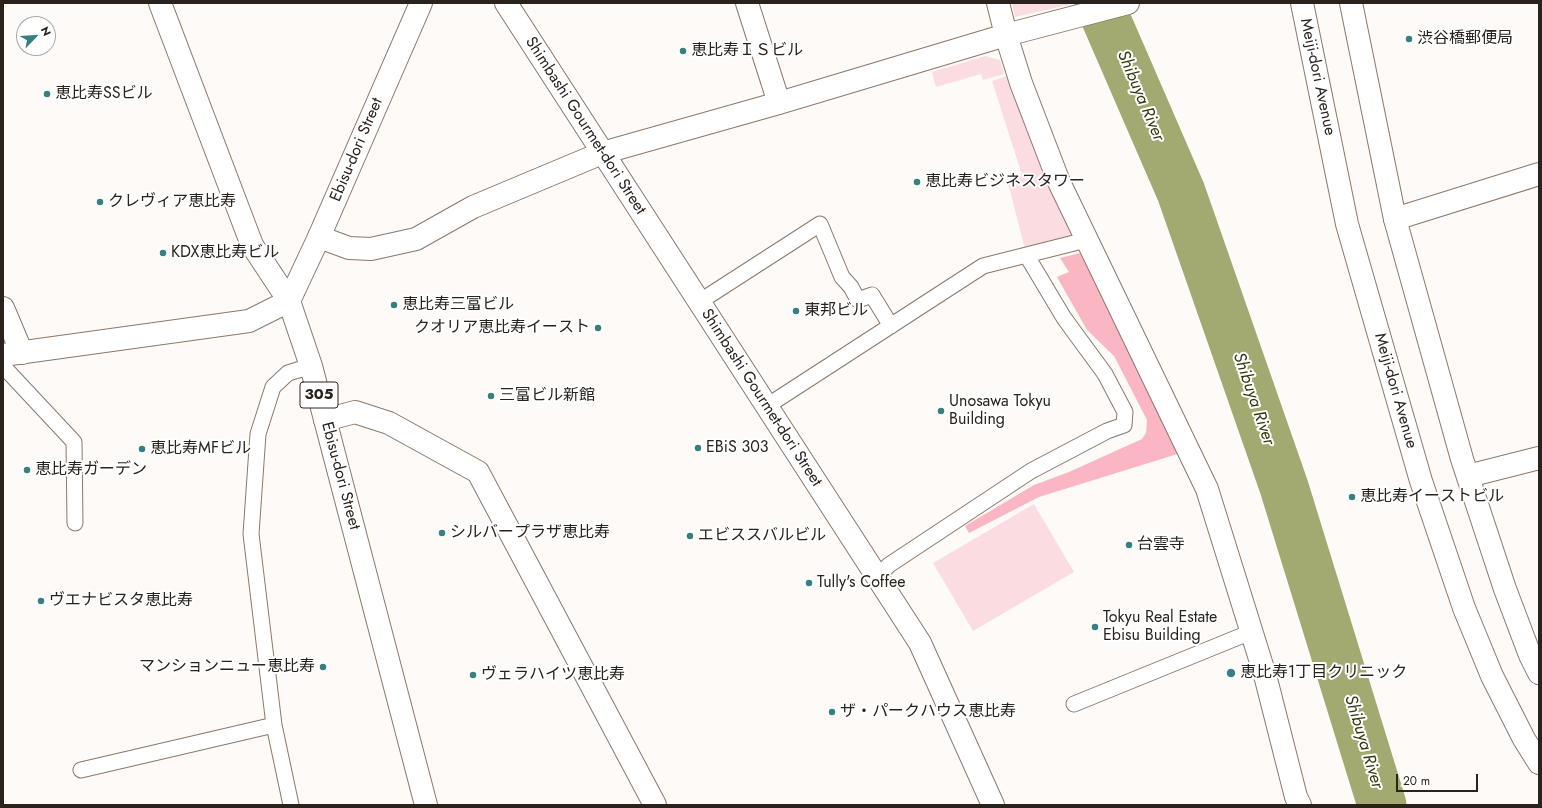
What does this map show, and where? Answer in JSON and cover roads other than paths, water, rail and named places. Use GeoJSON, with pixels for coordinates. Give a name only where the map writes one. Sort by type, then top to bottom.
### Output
{"type":"FeatureCollection","features":[{"type":"Feature","properties":{"kind":"street"},"geometry":{"type":"LineString","coordinates":[[3,308],[12,354],[249,321],[289,301],[252,245],[160,3]]}},
{"type":"Feature","properties":{"kind":"street","name":"Ebisu-dori Street"},"geometry":{"type":"LineString","coordinates":[[421,3],[319,237],[289,301],[311,366],[426,805]]}},
{"type":"Feature","properties":{"kind":"street","name":"Shimbashi Gourmet-dori Street"},"geometry":{"type":"LineString","coordinates":[[506,3],[920,643],[993,805]]}},
{"type":"Feature","properties":{"kind":"street"},"geometry":{"type":"LineString","coordinates":[[747,3],[779,103]]}},
{"type":"Feature","properties":{"kind":"street"},"geometry":{"type":"LineString","coordinates":[[998,3],[1021,83],[1059,182],[1207,489],[1265,675],[1296,797],[1300,805]]}},
{"type":"Feature","properties":{"kind":"street"},"geometry":{"type":"LineString","coordinates":[[319,237],[349,248],[371,249],[416,239],[473,207],[602,153],[779,103],[1006,35],[1128,3]]}},
{"type":"Feature","properties":{"kind":"street","name":"Meiji-dori Avenue"},"geometry":{"type":"LineString","coordinates":[[1302,3],[1347,224],[1421,482],[1464,608],[1492,676],[1524,739],[1539,763]]}},
{"type":"Feature","properties":{"kind":"street"},"geometry":{"type":"LineString","coordinates":[[1350,3],[1395,219],[1468,476],[1505,588],[1530,655],[1539,672]]}},
{"type":"Feature","properties":{"kind":"street"},"geometry":{"type":"LineString","coordinates":[[1395,219],[1539,174]]}},
{"type":"Feature","properties":{"kind":"street"},"geometry":{"type":"LineString","coordinates":[[325,420],[355,412],[389,423],[478,472],[655,805]]}},
{"type":"Feature","properties":{"kind":"street"},"geometry":{"type":"LineString","coordinates":[[1468,476],[1539,458]]}},
{"type":"Feature","properties":{"kind":"lane"},"geometry":{"type":"LineString","coordinates":[[699,302],[820,224],[842,277],[858,300],[872,295],[891,326]]}},
{"type":"Feature","properties":{"kind":"lane"},"geometry":{"type":"LineString","coordinates":[[766,406],[983,266],[1028,256],[1086,240]]}},
{"type":"Feature","properties":{"kind":"lane"},"geometry":{"type":"LineString","coordinates":[[877,577],[889,565],[1031,471],[1107,431],[1124,425],[1125,412],[1105,374],[1064,318],[1028,256]]}},
{"type":"Feature","properties":{"kind":"lane"},"geometry":{"type":"LineString","coordinates":[[3,366],[74,442],[75,523]]}},
{"type":"Feature","properties":{"kind":"lane"},"geometry":{"type":"LineString","coordinates":[[291,805],[274,725],[251,534],[258,434],[273,388],[288,372],[311,366]]}},
{"type":"Feature","properties":{"kind":"lane"},"geometry":{"type":"LineString","coordinates":[[1074,704],[1251,632]]}},
{"type":"Feature","properties":{"kind":"lane"},"geometry":{"type":"LineString","coordinates":[[81,770],[274,725]]}},
{"type":"Feature","properties":{"kind":"waterway","name":"Shibuya River"},"geometry":{"type":"LineString","coordinates":[[1099,3],[1181,192],[1284,487],[1382,805]]}},
{"type":"Feature","properties":{"kind":"place","name":"渋谷橋郵便局"},"geometry":{"type":"Point","coordinates":[1409,39]}},
{"type":"Feature","properties":{"kind":"place","name":"恵比寿ＩＳビル"},"geometry":{"type":"Point","coordinates":[683,51]}},
{"type":"Feature","properties":{"kind":"place","name":"恵比寿SSビル"},"geometry":{"type":"Point","coordinates":[47,94]}},
{"type":"Feature","properties":{"kind":"place","name":"恵比寿ビジネスタワー"},"geometry":{"type":"Point","coordinates":[917,182]}},
{"type":"Feature","properties":{"kind":"place","name":"クレヴィア恵比寿"},"geometry":{"type":"Point","coordinates":[100,202]}},
{"type":"Feature","properties":{"kind":"place","name":"KDX恵比寿ビル"},"geometry":{"type":"Point","coordinates":[163,253]}},
{"type":"Feature","properties":{"kind":"place","name":"恵比寿三富ビル"},"geometry":{"type":"Point","coordinates":[394,305]}},
{"type":"Feature","properties":{"kind":"place","name":"東邦ビル"},"geometry":{"type":"Point","coordinates":[796,311]}},
{"type":"Feature","properties":{"kind":"place","name":"クオリア恵比寿イースト"},"geometry":{"type":"Point","coordinates":[598,328]}},
{"type":"Feature","properties":{"kind":"place","name":"三富ビル新館"},"geometry":{"type":"Point","coordinates":[491,396]}},
{"type":"Feature","properties":{"kind":"place","name":"Unosawa Tokyu Building"},"geometry":{"type":"Point","coordinates":[941,411]}},
{"type":"Feature","properties":{"kind":"place","name":"EBiS 303"},"geometry":{"type":"Point","coordinates":[698,448]}},
{"type":"Feature","properties":{"kind":"place","name":"恵比寿MFビル"},"geometry":{"type":"Point","coordinates":[142,449]}},
{"type":"Feature","properties":{"kind":"place","name":"恵比寿ガーデン"},"geometry":{"type":"Point","coordinates":[27,470]}},
{"type":"Feature","properties":{"kind":"place","name":"恵比寿イーストビル"},"geometry":{"type":"Point","coordinates":[1352,497]}},
{"type":"Feature","properties":{"kind":"place","name":"シルバープラザ恵比寿"},"geometry":{"type":"Point","coordinates":[442,533]}},
{"type":"Feature","properties":{"kind":"place","name":"エビススバルビル"},"geometry":{"type":"Point","coordinates":[690,536]}},
{"type":"Feature","properties":{"kind":"place","name":"台雲寺"},"geometry":{"type":"Point","coordinates":[1129,545]}},
{"type":"Feature","properties":{"kind":"place","name":"Tully's Coffee"},"geometry":{"type":"Point","coordinates":[809,583]}},
{"type":"Feature","properties":{"kind":"place","name":"ヴエナビスタ恵比寿"},"geometry":{"type":"Point","coordinates":[41,601]}},
{"type":"Feature","properties":{"kind":"place","name":"Tokyu Real Estate Ebisu Building"},"geometry":{"type":"Point","coordinates":[1095,627]}},
{"type":"Feature","properties":{"kind":"place","name":"マンションニュー恵比寿"},"geometry":{"type":"Point","coordinates":[323,667]}},
{"type":"Feature","properties":{"kind":"place","name":"恵比寿1丁目クリニック"},"geometry":{"type":"Point","coordinates":[1231,673]}},
{"type":"Feature","properties":{"kind":"place","name":"ヴェラハイツ恵比寿"},"geometry":{"type":"Point","coordinates":[473,675]}},
{"type":"Feature","properties":{"kind":"place","name":"ザ・パークハウス恵比寿"},"geometry":{"type":"Point","coordinates":[832,712]}}]}
